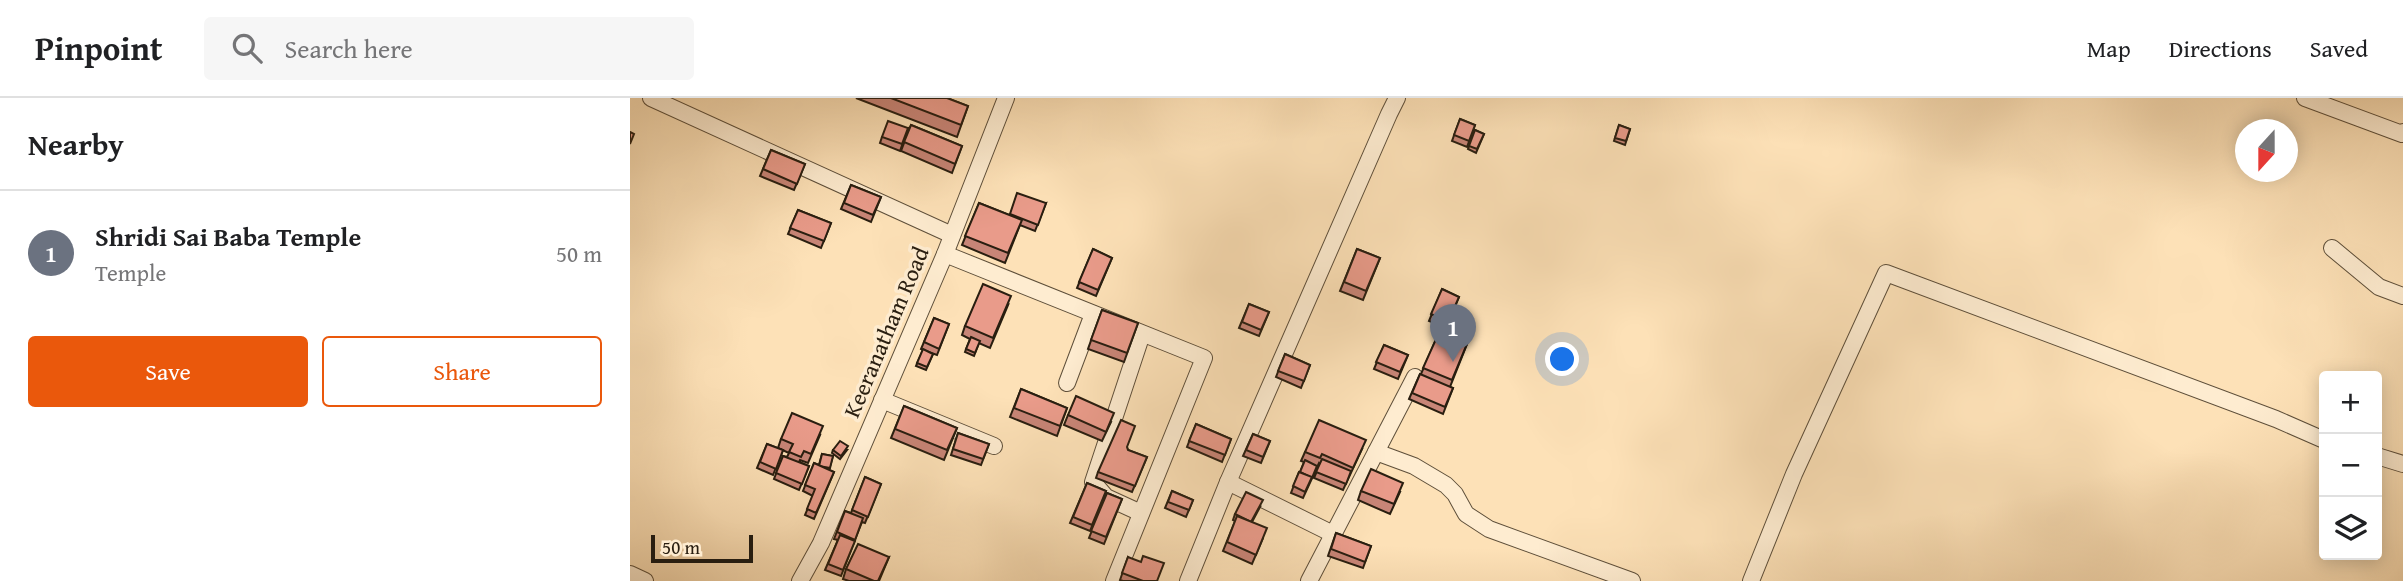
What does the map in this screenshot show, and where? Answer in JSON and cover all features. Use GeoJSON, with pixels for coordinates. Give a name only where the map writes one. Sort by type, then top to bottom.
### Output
{"type":"FeatureCollection","features":[{"type":"Feature","properties":{"kind":"street"},"geometry":{"type":"LineString","coordinates":[[651,98],[952,235]]}},
{"type":"Feature","properties":{"kind":"street","name":"Keeranatham Road"},"geometry":{"type":"LineString","coordinates":[[800,581],[821,543],[882,400],[1006,98]]}},
{"type":"Feature","properties":{"kind":"street"},"geometry":{"type":"LineString","coordinates":[[1188,581],[1228,482],[1397,98]]}},
{"type":"Feature","properties":{"kind":"street"},"geometry":{"type":"LineString","coordinates":[[2305,98],[2402,134],[2403,132]]}},
{"type":"Feature","properties":{"kind":"street"},"geometry":{"type":"LineString","coordinates":[[2332,248],[2379,287],[2403,296]]}},
{"type":"Feature","properties":{"kind":"street"},"geometry":{"type":"LineString","coordinates":[[944,254],[1204,358],[1114,581]]}},
{"type":"Feature","properties":{"kind":"street"},"geometry":{"type":"LineString","coordinates":[[1751,581],[1794,474],[1886,273],[2276,419],[2319,438]]}},
{"type":"Feature","properties":{"kind":"street"},"geometry":{"type":"LineString","coordinates":[[1067,383],[1093,314]]}},
{"type":"Feature","properties":{"kind":"street"},"geometry":{"type":"LineString","coordinates":[[1141,513],[1106,498],[1093,482],[1142,334]]}},
{"type":"Feature","properties":{"kind":"street"},"geometry":{"type":"LineString","coordinates":[[1309,581],[1415,377]]}},
{"type":"Feature","properties":{"kind":"street"},"geometry":{"type":"LineString","coordinates":[[882,400],[994,446]]}},
{"type":"Feature","properties":{"kind":"street"},"geometry":{"type":"LineString","coordinates":[[1376,452],[1415,466],[1446,485],[1455,494],[1465,514],[1489,529],[1632,581]]}},
{"type":"Feature","properties":{"kind":"street"},"geometry":{"type":"LineString","coordinates":[[2382,458],[2403,464]]}},
{"type":"Feature","properties":{"kind":"street"},"geometry":{"type":"LineString","coordinates":[[1228,482],[1333,534]]}},
{"type":"Feature","properties":{"kind":"street"},"geometry":{"type":"LineString","coordinates":[[630,574],[645,581]]}},
{"type":"Feature","properties":{"kind":"building"},"geometry":{"type":"Polygon","coordinates":[[[891,98],[947,98],[968,106],[961,125],[891,98]]]}},
{"type":"Feature","properties":{"kind":"building"},"geometry":{"type":"Polygon","coordinates":[[[1460,119],[1475,125],[1469,141],[1454,135],[1460,119]]]}},
{"type":"Feature","properties":{"kind":"building"},"geometry":{"type":"Polygon","coordinates":[[[888,121],[908,128],[902,144],[882,137],[888,121]]]}},
{"type":"Feature","properties":{"kind":"building"},"geometry":{"type":"Polygon","coordinates":[[[911,125],[962,146],[955,164],[904,142],[911,125]]]}},
{"type":"Feature","properties":{"kind":"building"},"geometry":{"type":"Polygon","coordinates":[[[1619,125],[1630,129],[1626,141],[1615,138],[1619,125]]]}},
{"type":"Feature","properties":{"kind":"building"},"geometry":{"type":"Polygon","coordinates":[[[1475,130],[1484,134],[1477,149],[1469,146],[1475,130]]]}},
{"type":"Feature","properties":{"kind":"building"},"geometry":{"type":"Polygon","coordinates":[[[771,150],[805,164],[797,184],[763,169],[771,150]]]}},
{"type":"Feature","properties":{"kind":"building"},"geometry":{"type":"Polygon","coordinates":[[[851,185],[881,197],[873,215],[844,203],[851,185]]]}},
{"type":"Feature","properties":{"kind":"building"},"geometry":{"type":"Polygon","coordinates":[[[1017,193],[1046,203],[1038,225],[1010,214],[1017,193]]]}},
{"type":"Feature","properties":{"kind":"building"},"geometry":{"type":"Polygon","coordinates":[[[979,203],[1022,220],[1008,253],[965,236],[979,203]]]}},
{"type":"Feature","properties":{"kind":"building"},"geometry":{"type":"Polygon","coordinates":[[[798,210],[831,223],[824,241],[790,228],[798,210]]]}},
{"type":"Feature","properties":{"kind":"building"},"geometry":{"type":"Polygon","coordinates":[[[1093,249],[1112,258],[1098,290],[1079,282],[1093,249]]]}},
{"type":"Feature","properties":{"kind":"building"},"geometry":{"type":"Polygon","coordinates":[[[1357,249],[1380,258],[1366,291],[1344,282],[1357,249]]]}},
{"type":"Feature","properties":{"kind":"building"},"geometry":{"type":"Polygon","coordinates":[[[983,284],[1011,296],[993,338],[965,326],[983,284]]]}},
{"type":"Feature","properties":{"kind":"building"},"geometry":{"type":"Polygon","coordinates":[[[1442,289],[1459,297],[1448,322],[1431,314],[1442,289]]]}},
{"type":"Feature","properties":{"kind":"building"},"geometry":{"type":"Polygon","coordinates":[[[1249,304],[1269,312],[1261,330],[1242,322],[1249,304]]]}},
{"type":"Feature","properties":{"kind":"building"},"geometry":{"type":"Polygon","coordinates":[[[1102,310],[1138,323],[1127,353],[1091,340],[1102,310]]]}},
{"type":"Feature","properties":{"kind":"building"},"geometry":{"type":"Polygon","coordinates":[[[934,318],[949,324],[939,349],[924,342],[934,318]]]}},
{"type":"Feature","properties":{"kind":"building"},"geometry":{"type":"Polygon","coordinates":[[[1441,328],[1469,339],[1452,380],[1423,368],[1441,328]]]}},
{"type":"Feature","properties":{"kind":"building"},"geometry":{"type":"Polygon","coordinates":[[[971,337],[980,341],[975,353],[966,349],[971,337]]]}},
{"type":"Feature","properties":{"kind":"building"},"geometry":{"type":"Polygon","coordinates":[[[1384,345],[1408,355],[1400,372],[1376,362],[1384,345]]]}},
{"type":"Feature","properties":{"kind":"building"},"geometry":{"type":"Polygon","coordinates":[[[923,349],[933,354],[927,367],[917,363],[923,349]]]}},
{"type":"Feature","properties":{"kind":"building"},"geometry":{"type":"Polygon","coordinates":[[[1285,354],[1310,365],[1304,381],[1278,371],[1285,354]]]}},
{"type":"Feature","properties":{"kind":"building"},"geometry":{"type":"Polygon","coordinates":[[[1420,374],[1453,388],[1445,407],[1412,393],[1420,374]]]}},
{"type":"Feature","properties":{"kind":"building"},"geometry":{"type":"Polygon","coordinates":[[[1021,389],[1067,408],[1060,426],[1014,408],[1021,389]]]}},
{"type":"Feature","properties":{"kind":"building"},"geometry":{"type":"Polygon","coordinates":[[[1076,396],[1114,413],[1106,432],[1068,415],[1076,396]]]}},
{"type":"Feature","properties":{"kind":"building"},"geometry":{"type":"Polygon","coordinates":[[[904,406],[957,428],[947,450],[895,429],[904,406]]]}},
{"type":"Feature","properties":{"kind":"building"},"geometry":{"type":"Polygon","coordinates":[[[792,413],[823,426],[811,454],[804,451],[801,457],[789,452],[793,444],[781,439],[792,413]]]}},
{"type":"Feature","properties":{"kind":"building"},"geometry":{"type":"Polygon","coordinates":[[[1121,420],[1135,426],[1128,450],[1147,457],[1135,486],[1098,472],[1121,420]]]}},
{"type":"Feature","properties":{"kind":"building"},"geometry":{"type":"Polygon","coordinates":[[[1319,420],[1366,440],[1353,468],[1322,454],[1320,458],[1305,452],[1319,420]]]}},
{"type":"Feature","properties":{"kind":"building"},"geometry":{"type":"Polygon","coordinates":[[[1196,424],[1231,439],[1225,455],[1189,441],[1196,424]]]}},
{"type":"Feature","properties":{"kind":"building"},"geometry":{"type":"Polygon","coordinates":[[[958,433],[989,444],[983,459],[953,449],[958,433]]]}},
{"type":"Feature","properties":{"kind":"building"},"geometry":{"type":"Polygon","coordinates":[[[1253,434],[1270,441],[1263,457],[1246,450],[1253,434]]]}},
{"type":"Feature","properties":{"kind":"building"},"geometry":{"type":"Polygon","coordinates":[[[840,441],[848,446],[841,456],[833,450],[840,441]]]}},
{"type":"Feature","properties":{"kind":"building"},"geometry":{"type":"Polygon","coordinates":[[[767,444],[783,450],[776,469],[760,462],[767,444]]]}},
{"type":"Feature","properties":{"kind":"building"},"geometry":{"type":"Polygon","coordinates":[[[822,454],[833,456],[830,468],[819,466],[822,454]]]}},
{"type":"Feature","properties":{"kind":"building"},"geometry":{"type":"Polygon","coordinates":[[[783,456],[809,466],[802,484],[776,473],[783,456]]]}},
{"type":"Feature","properties":{"kind":"building"},"geometry":{"type":"Polygon","coordinates":[[[1322,459],[1351,471],[1346,484],[1316,472],[1322,459]]]}},
{"type":"Feature","properties":{"kind":"building"},"geometry":{"type":"Polygon","coordinates":[[[1305,460],[1317,466],[1312,478],[1300,472],[1305,460]]]}},
{"type":"Feature","properties":{"kind":"building"},"geometry":{"type":"Polygon","coordinates":[[[814,463],[834,472],[816,513],[807,509],[815,489],[805,485],[814,463]]]}},
{"type":"Feature","properties":{"kind":"building"},"geometry":{"type":"Polygon","coordinates":[[[1371,469],[1403,483],[1394,504],[1361,491],[1371,469]]]}},
{"type":"Feature","properties":{"kind":"building"},"geometry":{"type":"Polygon","coordinates":[[[1299,472],[1312,477],[1305,492],[1293,486],[1299,472]]]}},
{"type":"Feature","properties":{"kind":"building"},"geometry":{"type":"Polygon","coordinates":[[[865,477],[881,484],[868,517],[852,510],[865,477]]]}},
{"type":"Feature","properties":{"kind":"building"},"geometry":{"type":"Polygon","coordinates":[[[1087,483],[1106,491],[1092,525],[1073,517],[1087,483]]]}},
{"type":"Feature","properties":{"kind":"building"},"geometry":{"type":"Polygon","coordinates":[[[1172,491],[1193,500],[1189,510],[1168,502],[1172,491]]]}},
{"type":"Feature","properties":{"kind":"building"},"geometry":{"type":"Polygon","coordinates":[[[1246,492],[1263,500],[1251,522],[1235,514],[1246,492]]]}},
{"type":"Feature","properties":{"kind":"building"},"geometry":{"type":"Polygon","coordinates":[[[1107,493],[1122,499],[1106,537],[1091,531],[1107,493]]]}},
{"type":"Feature","properties":{"kind":"building"},"geometry":{"type":"Polygon","coordinates":[[[845,511],[863,518],[855,540],[837,532],[845,511]]]}},
{"type":"Feature","properties":{"kind":"building"},"geometry":{"type":"Polygon","coordinates":[[[1237,516],[1267,528],[1256,555],[1227,542],[1237,516]]]}},
{"type":"Feature","properties":{"kind":"building"},"geometry":{"type":"Polygon","coordinates":[[[1336,533],[1371,546],[1365,562],[1331,549],[1336,533]]]}},
{"type":"Feature","properties":{"kind":"building"},"geometry":{"type":"Polygon","coordinates":[[[840,535],[855,541],[843,570],[828,564],[840,535]]]}},
{"type":"Feature","properties":{"kind":"building"},"geometry":{"type":"Polygon","coordinates":[[[858,544],[889,557],[878,581],[846,569],[858,544]]]}},
{"type":"Feature","properties":{"kind":"building"},"geometry":{"type":"Polygon","coordinates":[[[1143,556],[1164,563],[1157,581],[1143,581],[1122,573],[1128,557],[1141,562],[1143,556]]]}},
{"type":"Feature","properties":{"kind":"place","name":"Shridi Sai Baba Temple"},"geometry":{"type":"Point","coordinates":[1453,362]}}]}
